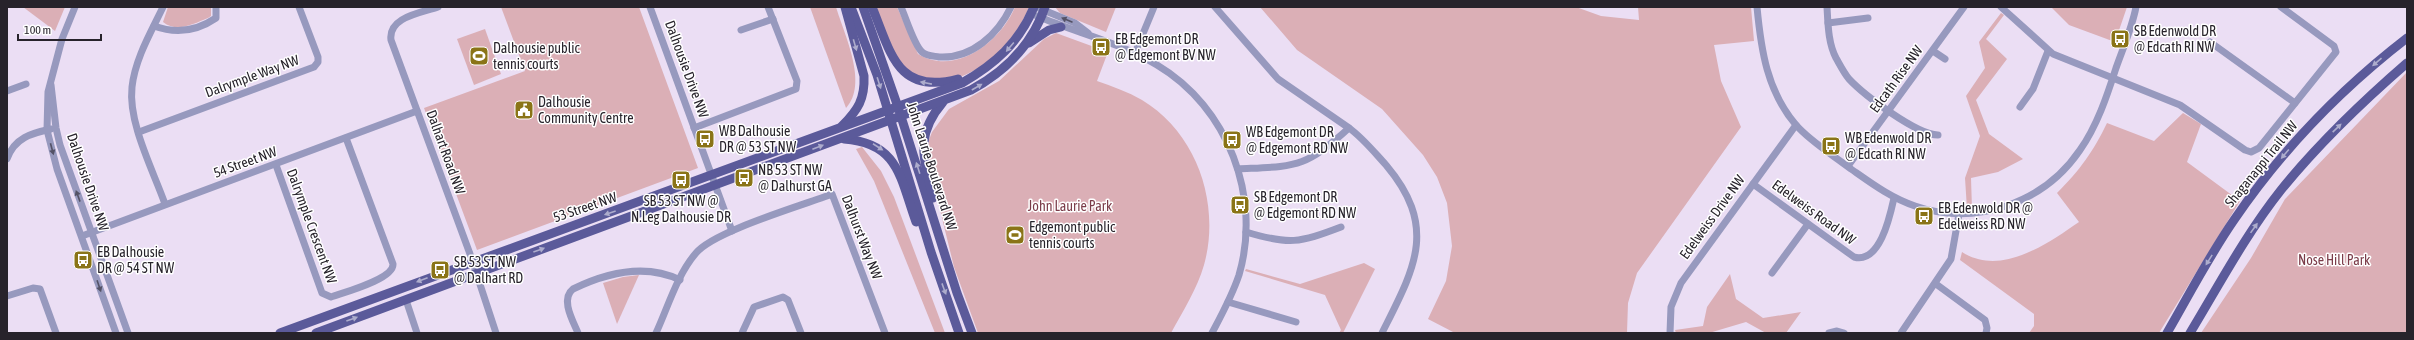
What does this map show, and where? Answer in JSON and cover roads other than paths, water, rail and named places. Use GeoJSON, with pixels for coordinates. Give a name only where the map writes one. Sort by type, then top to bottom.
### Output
{"type":"FeatureCollection","features":[{"type":"Feature","properties":{"kind":"main road"},"geometry":{"type":"LineString","coordinates":[[840,128],[861,103],[865,86],[864,76],[845,7]]}},
{"type":"Feature","properties":{"kind":"main road","name":"John Laurie Boulevard NW"},"geometry":{"type":"LineString","coordinates":[[851,7],[888,110],[930,252],[959,333]]}},
{"type":"Feature","properties":{"kind":"main road","name":"John Laurie Boulevard NW"},"geometry":{"type":"LineString","coordinates":[[863,7],[902,117],[957,292],[972,333]]}},
{"type":"Feature","properties":{"kind":"main road"},"geometry":{"type":"LineString","coordinates":[[872,7],[896,63],[912,79],[940,84],[977,74],[1007,50],[1039,11]]}},
{"type":"Feature","properties":{"kind":"main road"},"geometry":{"type":"LineString","coordinates":[[1026,45],[1039,11]]}},
{"type":"Feature","properties":{"kind":"main road"},"geometry":{"type":"LineString","coordinates":[[1026,45],[1049,30],[1062,27]]}},
{"type":"Feature","properties":{"kind":"main road","name":"Shaganappi Trail NW"},"geometry":{"type":"LineString","coordinates":[[2167,333],[2233,221],[2264,180],[2308,128],[2352,84],[2407,38]]}},
{"type":"Feature","properties":{"kind":"main road","name":"53 Street NW"},"geometry":{"type":"LineString","coordinates":[[316,333],[902,117],[971,90],[990,79],[1007,66],[1026,45]]}},
{"type":"Feature","properties":{"kind":"main road"},"geometry":{"type":"LineString","coordinates":[[2190,333],[2252,231],[2281,191],[2330,134],[2407,63]]}},
{"type":"Feature","properties":{"kind":"main road","name":"53 Street NW"},"geometry":{"type":"LineString","coordinates":[[280,333],[898,107],[962,83],[977,74]]}},
{"type":"Feature","properties":{"kind":"main road"},"geometry":{"type":"LineString","coordinates":[[944,100],[928,123],[924,137],[924,151],[934,201],[957,283],[957,292]]}},
{"type":"Feature","properties":{"kind":"main road"},"geometry":{"type":"LineString","coordinates":[[840,139],[870,143],[889,157],[900,177],[919,232],[930,252]]}},
{"type":"Feature","properties":{"kind":"street","name":"Dalhousie Drive NW"},"geometry":{"type":"LineString","coordinates":[[75,7],[62,39],[46,104],[47,130],[57,169],[116,333]]}},
{"type":"Feature","properties":{"kind":"street"},"geometry":{"type":"LineString","coordinates":[[163,7],[137,66],[132,86],[132,109],[165,204]]}},
{"type":"Feature","properties":{"kind":"street"},"geometry":{"type":"LineString","coordinates":[[154,26],[178,32],[197,27],[216,18],[216,7]]}},
{"type":"Feature","properties":{"kind":"street","name":"Dalrymple Way NW"},"geometry":{"type":"LineString","coordinates":[[139,132],[314,67],[318,62],[318,57],[299,7]]}},
{"type":"Feature","properties":{"kind":"street","name":"Dalhart Road NW"},"geometry":{"type":"LineString","coordinates":[[438,7],[399,21],[391,30],[391,40],[476,273],[496,333]]}},
{"type":"Feature","properties":{"kind":"street","name":"Dalhousie Drive NW"},"geometry":{"type":"LineString","coordinates":[[650,7],[732,231]]}},
{"type":"Feature","properties":{"kind":"street"},"geometry":{"type":"LineString","coordinates":[[694,128],[796,89],[797,81],[768,7]]}},
{"type":"Feature","properties":{"kind":"street"},"geometry":{"type":"LineString","coordinates":[[901,7],[920,50],[928,55],[946,57],[962,54],[980,45],[1000,26],[1011,7]]}},
{"type":"Feature","properties":{"kind":"street"},"geometry":{"type":"LineString","coordinates":[[1135,53],[1154,7]]}},
{"type":"Feature","properties":{"kind":"street"},"geometry":{"type":"LineString","coordinates":[[1215,7],[1278,79],[1349,128],[1366,142],[1398,180],[1406,192],[1415,217],[1417,233],[1414,263],[1404,288],[1382,333]]}},
{"type":"Feature","properties":{"kind":"street"},"geometry":{"type":"LineString","coordinates":[[1757,7],[1766,69],[1778,98],[1796,125],[1848,166],[1894,198],[1926,210],[1959,214],[1983,212],[2013,204],[2039,190],[2069,166],[2091,133],[2113,78],[2136,7]]}},
{"type":"Feature","properties":{"kind":"street"},"geometry":{"type":"LineString","coordinates":[[1827,7],[1832,47],[1844,72],[1856,86],[1917,129],[1938,135]]}},
{"type":"Feature","properties":{"kind":"street","name":"Edcath Rise NW"},"geometry":{"type":"LineString","coordinates":[[1848,166],[1964,7]]}},
{"type":"Feature","properties":{"kind":"street"},"geometry":{"type":"LineString","coordinates":[[2001,7],[2048,51],[2061,58],[2180,105],[2248,151],[2259,148],[2336,50],[2334,46],[2281,7]]}},
{"type":"Feature","properties":{"kind":"street"},"geometry":{"type":"LineString","coordinates":[[2133,20],[2141,7]]}},
{"type":"Feature","properties":{"kind":"street"},"geometry":{"type":"LineString","coordinates":[[1039,11],[1062,27],[1075,32],[1088,33]]}},
{"type":"Feature","properties":{"kind":"street"},"geometry":{"type":"LineString","coordinates":[[1039,11],[1075,23],[1088,33],[1135,53],[1165,70],[1198,98],[1223,133],[1238,169],[1245,205],[1246,232],[1240,269],[1228,302],[1212,333]]}},
{"type":"Feature","properties":{"kind":"street"},"geometry":{"type":"LineString","coordinates":[[1828,22],[1868,18]]}},
{"type":"Feature","properties":{"kind":"street"},"geometry":{"type":"LineString","coordinates":[[741,30],[773,19]]}},
{"type":"Feature","properties":{"kind":"street"},"geometry":{"type":"LineString","coordinates":[[2210,42],[2295,103]]}},
{"type":"Feature","properties":{"kind":"street"},"geometry":{"type":"LineString","coordinates":[[1933,51],[1945,59]]}},
{"type":"Feature","properties":{"kind":"street"},"geometry":{"type":"LineString","coordinates":[[2020,107],[2033,89],[2048,51]]}},
{"type":"Feature","properties":{"kind":"street","name":"Dalhousie Drive NW"},"geometry":{"type":"LineString","coordinates":[[51,83],[56,128],[91,232],[128,333]]}},
{"type":"Feature","properties":{"kind":"street"},"geometry":{"type":"LineString","coordinates":[[7,92],[26,84]]}},
{"type":"Feature","properties":{"kind":"street","name":"54 Street NW"},"geometry":{"type":"LineString","coordinates":[[82,236],[165,204],[276,165],[417,111]]}},
{"type":"Feature","properties":{"kind":"street","name":"Edelweiss Drive NW"},"geometry":{"type":"LineString","coordinates":[[1670,333],[1669,317],[1675,293],[1796,125]]}},
{"type":"Feature","properties":{"kind":"street"},"geometry":{"type":"LineString","coordinates":[[7,159],[13,148],[24,137],[56,128]]}},
{"type":"Feature","properties":{"kind":"street"},"geometry":{"type":"LineString","coordinates":[[1238,169],[1288,166],[1302,163],[1323,152],[1349,128]]}},
{"type":"Feature","properties":{"kind":"street","name":"Dalrymple Crescent NW"},"geometry":{"type":"LineString","coordinates":[[276,165],[322,292],[331,296],[360,286],[388,275],[393,269],[393,264],[346,138]]}},
{"type":"Feature","properties":{"kind":"street","name":"Edelweiss Road NW"},"geometry":{"type":"LineString","coordinates":[[1753,184],[1854,257],[1866,258],[1882,238],[1894,198]]}},
{"type":"Feature","properties":{"kind":"street","name":"Dalhurst Way NW"},"geometry":{"type":"LineString","coordinates":[[656,333],[680,280],[698,250],[712,240],[732,231],[832,194],[885,333]]}},
{"type":"Feature","properties":{"kind":"street"},"geometry":{"type":"LineString","coordinates":[[1901,333],[1936,284],[1951,259],[1959,214]]}},
{"type":"Feature","properties":{"kind":"street"},"geometry":{"type":"LineString","coordinates":[[1772,273],[1808,224]]}},
{"type":"Feature","properties":{"kind":"street"},"geometry":{"type":"LineString","coordinates":[[1246,232],[1280,242],[1292,242],[1304,241],[1341,227]]}},
{"type":"Feature","properties":{"kind":"street"},"geometry":{"type":"LineString","coordinates":[[578,333],[567,300],[573,289],[628,272],[651,271],[680,280]]}},
{"type":"Feature","properties":{"kind":"street"},"geometry":{"type":"LineString","coordinates":[[1936,284],[1985,320],[1987,328],[1986,333]]}},
{"type":"Feature","properties":{"kind":"street"},"geometry":{"type":"LineString","coordinates":[[7,296],[33,288],[40,288],[56,333]]}},
{"type":"Feature","properties":{"kind":"street"},"geometry":{"type":"LineString","coordinates":[[742,333],[754,307],[783,297],[788,300],[802,333]]}},
{"type":"Feature","properties":{"kind":"street"},"geometry":{"type":"LineString","coordinates":[[406,300],[417,333]]}},
{"type":"Feature","properties":{"kind":"street"},"geometry":{"type":"LineString","coordinates":[[1228,302],[1296,322]]}},
{"type":"Feature","properties":{"kind":"street"},"geometry":{"type":"LineString","coordinates":[[1830,333],[1837,331],[1844,333]]}},
{"type":"Feature","properties":{"kind":"place","name":"SB Edenwold DR @ Edcath RI NW"},"geometry":{"type":"Point","coordinates":[2120,39]}},
{"type":"Feature","properties":{"kind":"place","name":"EB Edgemont DR @ Edgemont BV NW"},"geometry":{"type":"Point","coordinates":[1101,47]}},
{"type":"Feature","properties":{"kind":"place","name":"Dalhousie public tennis courts"},"geometry":{"type":"Point","coordinates":[479,56]}},
{"type":"Feature","properties":{"kind":"place","name":"Dalhousie Community Centre"},"geometry":{"type":"Point","coordinates":[524,110]}},
{"type":"Feature","properties":{"kind":"place","name":"WB Dalhousie DR @ 53 ST NW"},"geometry":{"type":"Point","coordinates":[705,139]}},
{"type":"Feature","properties":{"kind":"place","name":"WB Edgemont DR @ Edgemont RD NW"},"geometry":{"type":"Point","coordinates":[1232,140]}},
{"type":"Feature","properties":{"kind":"place","name":"WB Edenwold DR @ Edcath RI NW"},"geometry":{"type":"Point","coordinates":[1831,146]}},
{"type":"Feature","properties":{"kind":"place","name":"NB 53 ST NW @ Dalhurst GA"},"geometry":{"type":"Point","coordinates":[744,178]}},
{"type":"Feature","properties":{"kind":"place","name":"SB 53 ST NW @ N.Leg Dalhousie DR"},"geometry":{"type":"Point","coordinates":[681,180]}},
{"type":"Feature","properties":{"kind":"place","name":"SB Edgemont DR @ Edgemont RD NW"},"geometry":{"type":"Point","coordinates":[1240,205]}},
{"type":"Feature","properties":{"kind":"place","name":"EB Edenwold DR @ Edelweiss RD NW"},"geometry":{"type":"Point","coordinates":[1924,216]}},
{"type":"Feature","properties":{"kind":"place","name":"Edgemont public tennis courts"},"geometry":{"type":"Point","coordinates":[1015,235]}},
{"type":"Feature","properties":{"kind":"place","name":"EB Dalhousie DR @ 54 ST NW"},"geometry":{"type":"Point","coordinates":[83,260]}},
{"type":"Feature","properties":{"kind":"place","name":"SB 53 ST NW @ Dalhart RD"},"geometry":{"type":"Point","coordinates":[440,270]}},
{"type":"Feature","properties":{"kind":"park label","name":"John Laurie Park"},"geometry":{"type":"Point","coordinates":[1070,206]}},
{"type":"Feature","properties":{"kind":"park label","name":"Nose Hill Park"},"geometry":{"type":"Point","coordinates":[2334,260]}}]}
